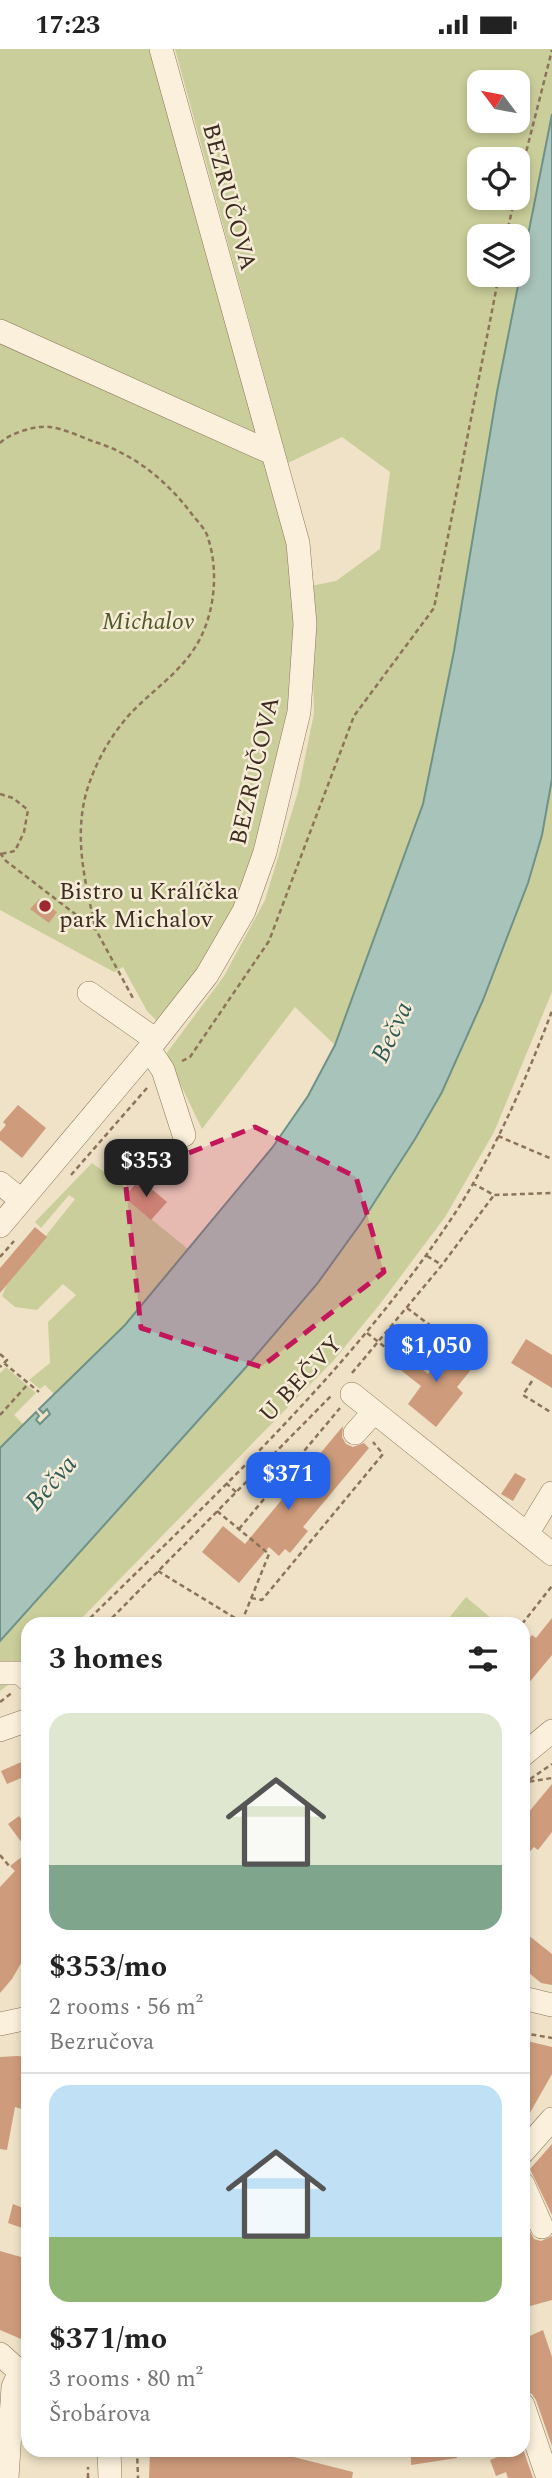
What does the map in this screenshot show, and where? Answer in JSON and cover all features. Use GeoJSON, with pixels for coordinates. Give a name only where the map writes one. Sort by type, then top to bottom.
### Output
{"type":"FeatureCollection","features":[{"type":"Feature","properties":{"kind":"street","name":"BEZRUČOVA"},"geometry":{"type":"LineString","coordinates":[[9,1232],[21,1200],[153,1045],[207,975],[244,911],[265,852],[299,712],[305,624],[298,543],[161,49]]}},
{"type":"Feature","properties":{"kind":"street"},"geometry":{"type":"LineString","coordinates":[[0,331],[272,453]]}},
{"type":"Feature","properties":{"kind":"street"},"geometry":{"type":"LineString","coordinates":[[89,993],[153,1045],[184,1136]]}},
{"type":"Feature","properties":{"kind":"street"},"geometry":{"type":"LineString","coordinates":[[0,1183],[21,1200]]}},
{"type":"Feature","properties":{"kind":"street"},"geometry":{"type":"LineString","coordinates":[[345,1388],[363,1424],[527,1534],[552,1554]]}},
{"type":"Feature","properties":{"kind":"street"},"geometry":{"type":"LineString","coordinates":[[527,1534],[552,1493]]}},
{"type":"Feature","properties":{"kind":"street"},"geometry":{"type":"LineString","coordinates":[[0,1672],[21,1674]]}},
{"type":"Feature","properties":{"kind":"street"},"geometry":{"type":"LineString","coordinates":[[1,1729],[21,1722]]}},
{"type":"Feature","properties":{"kind":"street"},"geometry":{"type":"LineString","coordinates":[[530,1749],[552,1731]]}},
{"type":"Feature","properties":{"kind":"street"},"geometry":{"type":"LineString","coordinates":[[530,2000],[552,2005]]}},
{"type":"Feature","properties":{"kind":"street"},"geometry":{"type":"LineString","coordinates":[[0,2024],[21,2020]]}},
{"type":"Feature","properties":{"kind":"street"},"geometry":{"type":"LineString","coordinates":[[530,2144],[552,2119]]}},
{"type":"Feature","properties":{"kind":"street"},"geometry":{"type":"LineString","coordinates":[[530,2200],[542,2227]]}},
{"type":"Feature","properties":{"kind":"street"},"geometry":{"type":"LineString","coordinates":[[0,2354],[21,2369]]}},
{"type":"Feature","properties":{"kind":"street"},"geometry":{"type":"LineString","coordinates":[[7,2478],[13,2388],[21,2376]]}},
{"type":"Feature","properties":{"kind":"street"},"geometry":{"type":"LineString","coordinates":[[530,2425],[548,2478]]}},
{"type":"Feature","properties":{"kind":"street"},"geometry":{"type":"LineString","coordinates":[[109,2457],[110,2478]]}},
{"type":"Feature","properties":{"kind":"path"},"geometry":{"type":"LineString","coordinates":[[527,147],[552,50]]}},
{"type":"Feature","properties":{"kind":"path"},"geometry":{"type":"LineString","coordinates":[[69,1178],[163,1070],[190,1057],[269,941],[354,716],[435,608],[497,287]]}},
{"type":"Feature","properties":{"kind":"path"},"geometry":{"type":"LineString","coordinates":[[0,443],[3,439],[26,431],[48,427],[102,444],[141,462],[183,502],[206,533],[215,573],[210,614],[193,650],[164,683],[138,705],[108,742],[89,785],[80,830],[84,874],[96,930],[138,1006]]}},
{"type":"Feature","properties":{"kind":"path"},"geometry":{"type":"LineString","coordinates":[[0,794],[13,798],[28,810],[24,832],[15,851],[1,853],[6,860],[96,930]]}},
{"type":"Feature","properties":{"kind":"path"},"geometry":{"type":"LineString","coordinates":[[0,859],[6,860]]}},
{"type":"Feature","properties":{"kind":"path","name":"U BEČVY"},"geometry":{"type":"LineString","coordinates":[[91,1617],[226,1483],[367,1333],[426,1255],[472,1183],[498,1136],[552,1011]]}},
{"type":"Feature","properties":{"kind":"path"},"geometry":{"type":"LineString","coordinates":[[498,1136],[552,1159]]}},
{"type":"Feature","properties":{"kind":"path"},"geometry":{"type":"LineString","coordinates":[[472,1183],[494,1195],[552,1193]]}},
{"type":"Feature","properties":{"kind":"path"},"geometry":{"type":"LineString","coordinates":[[239,1529],[494,1195]]}},
{"type":"Feature","properties":{"kind":"path"},"geometry":{"type":"LineString","coordinates":[[0,1257],[9,1232]]}},
{"type":"Feature","properties":{"kind":"path"},"geometry":{"type":"LineString","coordinates":[[426,1255],[442,1265]]}},
{"type":"Feature","properties":{"kind":"path"},"geometry":{"type":"LineString","coordinates":[[407,1308],[443,1335]]}},
{"type":"Feature","properties":{"kind":"path"},"geometry":{"type":"LineString","coordinates":[[367,1333],[395,1355]]}},
{"type":"Feature","properties":{"kind":"path"},"geometry":{"type":"LineString","coordinates":[[0,1354],[7,1360],[0,1367]]}},
{"type":"Feature","properties":{"kind":"path"},"geometry":{"type":"LineString","coordinates":[[4,1363],[39,1392]]}},
{"type":"Feature","properties":{"kind":"path"},"geometry":{"type":"LineString","coordinates":[[532,1381],[523,1395],[552,1413]]}},
{"type":"Feature","properties":{"kind":"path"},"geometry":{"type":"LineString","coordinates":[[0,1415],[29,1384]]}},
{"type":"Feature","properties":{"kind":"path"},"geometry":{"type":"LineString","coordinates":[[115,1615],[236,1492],[345,1388]]}},
{"type":"Feature","properties":{"kind":"path"},"geometry":{"type":"LineString","coordinates":[[251,1598],[262,1600],[383,1454],[363,1424]]}},
{"type":"Feature","properties":{"kind":"path"},"geometry":{"type":"LineString","coordinates":[[226,1483],[236,1492]]}},
{"type":"Feature","properties":{"kind":"path"},"geometry":{"type":"LineString","coordinates":[[217,1511],[269,1553],[244,1617]]}},
{"type":"Feature","properties":{"kind":"path"},"geometry":{"type":"LineString","coordinates":[[158,1571],[235,1617]]}},
{"type":"Feature","properties":{"kind":"path"},"geometry":{"type":"LineString","coordinates":[[528,1617],[552,1586]]}},
{"type":"Feature","properties":{"kind":"path"},"geometry":{"type":"LineString","coordinates":[[530,1780],[552,1764]]}},
{"type":"Feature","properties":{"kind":"path"},"geometry":{"type":"LineString","coordinates":[[530,1783],[552,1778]]}},
{"type":"Feature","properties":{"kind":"path"},"geometry":{"type":"LineString","coordinates":[[0,1855],[10,1867]]}},
{"type":"Feature","properties":{"kind":"path"},"geometry":{"type":"LineString","coordinates":[[530,2034],[552,2038]]}},
{"type":"Feature","properties":{"kind":"path"},"geometry":{"type":"LineString","coordinates":[[137,2457],[138,2478]]}},
{"type":"Feature","properties":{"kind":"highlighted area"},"geometry":{"type":"Polygon","coordinates":[[[255,1127],[356,1177],[384,1272],[261,1367],[141,1328],[125,1178],[255,1127]]]}},
{"type":"Feature","properties":{"kind":"green space","name":"Michalov"},"geometry":{"type":"Polygon","coordinates":[[[0,49],[154,49],[287,527],[298,683],[260,852],[215,950],[157,1021],[147,1011],[123,967],[114,972],[0,910],[0,49]]]}},
{"type":"Feature","properties":{"kind":"green space"},"geometry":{"type":"Polygon","coordinates":[[[175,49],[552,49],[552,114],[530,225],[467,224],[467,287],[518,287],[497,392],[454,651],[423,804],[335,1045],[295,1007],[202,1129],[166,1054],[224,976],[265,900],[298,792],[314,713],[311,586],[336,581],[380,549],[390,472],[342,437],[288,463],[175,49]]]}},
{"type":"Feature","properties":{"kind":"green space"},"geometry":{"type":"Polygon","coordinates":[[[552,779],[552,992],[494,1132],[445,1217],[334,1360],[83,1617],[22,1617],[247,1366],[415,1139],[442,1092],[483,1000],[528,883],[542,835],[552,779]]]}},
{"type":"Feature","properties":{"kind":"green space"},"geometry":{"type":"Polygon","coordinates":[[[92,1163],[130,1191],[124,1197],[188,1249],[125,1325],[54,1394],[45,1385],[40,1389],[29,1380],[50,1363],[48,1322],[76,1295],[63,1284],[37,1310],[15,1307],[2,1296],[6,1286],[75,1199],[69,1195],[41,1228],[35,1222],[92,1163]]]}},
{"type":"Feature","properties":{"kind":"green space"},"geometry":{"type":"Polygon","coordinates":[[[6,1367],[36,1393],[14,1415],[24,1425],[0,1448],[0,1373],[6,1367]]]}},
{"type":"Feature","properties":{"kind":"green space"},"geometry":{"type":"Polygon","coordinates":[[[466,1597],[490,1617],[450,1617],[466,1597]]]}},
{"type":"Feature","properties":{"kind":"green space"},"geometry":{"type":"Polygon","coordinates":[[[21,1618],[21,1675],[0,1691],[0,1641],[21,1618]]]}},
{"type":"Feature","properties":{"kind":"water","name":"Bečva"},"geometry":{"type":"Polygon","coordinates":[[[552,114],[552,779],[542,835],[528,883],[483,1000],[442,1092],[361,1223],[317,1284],[247,1366],[0,1641],[0,1448],[36,1412],[39,1416],[36,1420],[40,1424],[50,1414],[47,1409],[43,1413],[39,1409],[125,1325],[272,1148],[308,1096],[335,1045],[423,804],[454,651],[497,392],[518,287],[530,287],[530,225],[552,114]]]}},
{"type":"Feature","properties":{"kind":"building"},"geometry":{"type":"Polygon","coordinates":[[[39,899],[57,912],[49,923],[30,909],[39,899]]]}},
{"type":"Feature","properties":{"kind":"building"},"geometry":{"type":"Polygon","coordinates":[[[18,1105],[46,1128],[22,1158],[0,1140],[0,1132],[6,1125],[3,1122],[18,1105]]]}},
{"type":"Feature","properties":{"kind":"building"},"geometry":{"type":"Polygon","coordinates":[[[140,1179],[167,1202],[151,1220],[124,1197],[140,1179]]]}},
{"type":"Feature","properties":{"kind":"building"},"geometry":{"type":"Polygon","coordinates":[[[35,1227],[47,1237],[0,1293],[0,1268],[35,1227]]]}},
{"type":"Feature","properties":{"kind":"building"},"geometry":{"type":"Polygon","coordinates":[[[526,1339],[552,1355],[552,1388],[511,1363],[526,1339]]]}},
{"type":"Feature","properties":{"kind":"building"},"geometry":{"type":"Polygon","coordinates":[[[450,1347],[474,1366],[457,1387],[463,1393],[436,1427],[408,1404],[421,1386],[393,1364],[402,1352],[428,1374],[450,1347]]]}},
{"type":"Feature","properties":{"kind":"building"},"geometry":{"type":"Polygon","coordinates":[[[343,1426],[342,1437],[346,1444],[353,1447],[364,1443],[369,1448],[303,1527],[308,1531],[290,1553],[285,1549],[279,1556],[269,1547],[239,1583],[202,1552],[223,1526],[245,1544],[343,1426]]]}},
{"type":"Feature","properties":{"kind":"building"},"geometry":{"type":"Polygon","coordinates":[[[515,1473],[526,1479],[513,1501],[501,1494],[515,1473]]]}},
{"type":"Feature","properties":{"kind":"building"},"geometry":{"type":"Polygon","coordinates":[[[552,1618],[552,1655],[530,1682],[530,1637],[532,1635],[536,1638],[552,1618]]]}},
{"type":"Feature","properties":{"kind":"building"},"geometry":{"type":"Polygon","coordinates":[[[21,1762],[21,1778],[7,1784],[1,1771],[21,1762]]]}},
{"type":"Feature","properties":{"kind":"building"},"geometry":{"type":"Polygon","coordinates":[[[552,1784],[552,1832],[538,1850],[534,1847],[530,1851],[530,1811],[552,1784]]]}},
{"type":"Feature","properties":{"kind":"building"},"geometry":{"type":"Polygon","coordinates":[[[19,1816],[21,1819],[21,1842],[8,1824],[19,1816]]]}},
{"type":"Feature","properties":{"kind":"building"},"geometry":{"type":"Polygon","coordinates":[[[21,1857],[21,1963],[0,1993],[0,1887],[15,1871],[10,1866],[21,1857]]]}},
{"type":"Feature","properties":{"kind":"building"},"geometry":{"type":"Polygon","coordinates":[[[530,1937],[552,1954],[552,1985],[541,1983],[530,1974],[530,1937]]]}},
{"type":"Feature","properties":{"kind":"building"},"geometry":{"type":"Polygon","coordinates":[[[530,2042],[552,2047],[552,2074],[530,2113],[530,2042]]]}},
{"type":"Feature","properties":{"kind":"building"},"geometry":{"type":"Polygon","coordinates":[[[21,2056],[21,2109],[15,2107],[7,2150],[0,2149],[0,2057],[21,2056]]]}},
{"type":"Feature","properties":{"kind":"building"},"geometry":{"type":"Polygon","coordinates":[[[552,2144],[552,2215],[530,2169],[552,2144]]]}},
{"type":"Feature","properties":{"kind":"building"},"geometry":{"type":"Polygon","coordinates":[[[13,2204],[21,2207],[21,2228],[8,2223],[13,2204]]]}},
{"type":"Feature","properties":{"kind":"building"},"geometry":{"type":"Polygon","coordinates":[[[530,2232],[534,2239],[541,2241],[552,2236],[552,2300],[530,2306],[530,2232]]]}},
{"type":"Feature","properties":{"kind":"building"},"geometry":{"type":"Polygon","coordinates":[[[0,2251],[21,2257],[21,2339],[0,2330],[0,2251]]]}},
{"type":"Feature","properties":{"kind":"building"},"geometry":{"type":"Polygon","coordinates":[[[543,2330],[552,2357],[552,2446],[536,2400],[530,2393],[530,2336],[543,2330]]]}},
{"type":"Feature","properties":{"kind":"building"},"geometry":{"type":"Polygon","coordinates":[[[150,2457],[294,2457],[353,2472],[352,2478],[149,2478],[150,2457]]]}},
{"type":"Feature","properties":{"kind":"building"},"geometry":{"type":"Polygon","coordinates":[[[411,2457],[457,2457],[457,2458],[411,2465],[411,2457]]]}},
{"type":"Feature","properties":{"kind":"building"},"geometry":{"type":"Polygon","coordinates":[[[498,2457],[526,2457],[533,2478],[508,2478],[506,2472],[496,2476],[490,2460],[498,2457]]]}},
{"type":"Feature","properties":{"kind":"place","name":"Bistro u Králíčka park Michalov"},"geometry":{"type":"Point","coordinates":[45,906]}}]}
